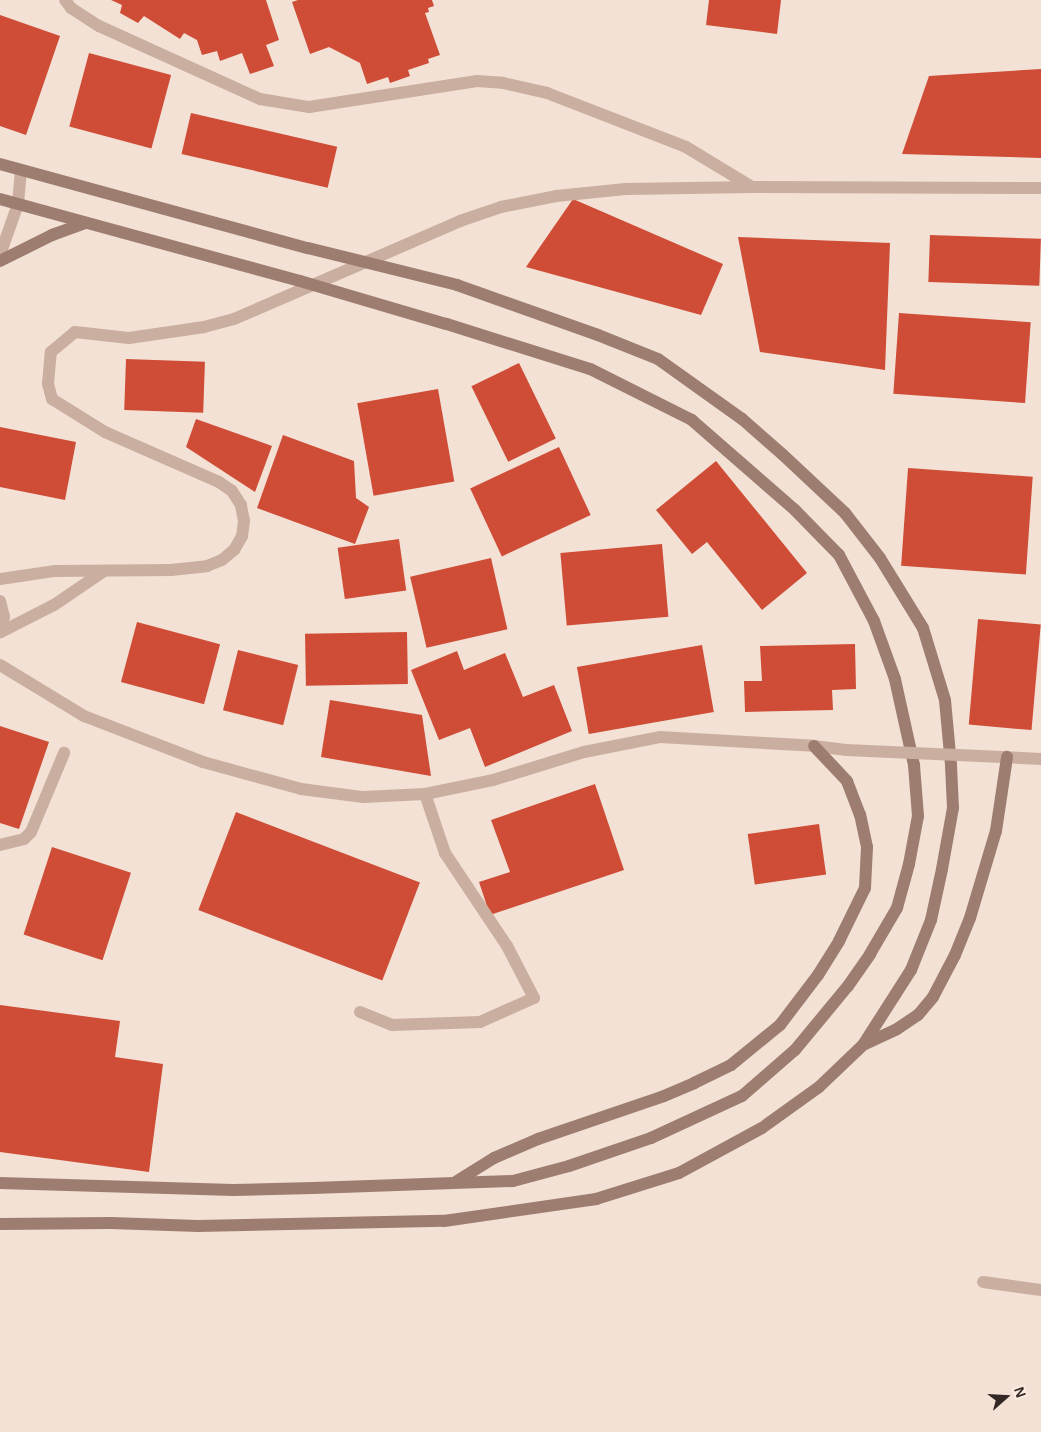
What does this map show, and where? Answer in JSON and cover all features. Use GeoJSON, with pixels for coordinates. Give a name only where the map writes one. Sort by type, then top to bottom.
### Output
{"type":"FeatureCollection","features":[{"type":"Feature","properties":{"kind":"main road"},"geometry":{"type":"LineString","coordinates":[[0,164],[21,172],[308,248],[457,285],[598,335],[658,359],[714,398],[782,454],[845,513],[880,558],[923,628],[945,700],[953,808],[931,920],[911,970],[863,1045],[819,1087],[762,1128],[680,1173],[596,1199],[444,1221],[198,1226],[110,1223],[0,1224]]}},
{"type":"Feature","properties":{"kind":"main road"},"geometry":{"type":"LineString","coordinates":[[0,199],[300,281],[590,369],[692,420],[802,517],[838,555],[874,621],[895,679],[914,765],[918,816],[909,864],[897,908],[870,954],[848,986],[795,1050],[742,1096],[651,1138],[569,1166],[513,1180],[233,1190],[0,1183]]}},
{"type":"Feature","properties":{"kind":"main road"},"geometry":{"type":"LineString","coordinates":[[0,261],[52,235],[85,223]]}},
{"type":"Feature","properties":{"kind":"main road"},"geometry":{"type":"LineString","coordinates":[[455,1182],[494,1158],[538,1139],[664,1096],[694,1083],[731,1065],[780,1025],[824,966],[839,941],[865,888],[867,847],[860,815],[847,782],[814,746]]}},
{"type":"Feature","properties":{"kind":"main road"},"geometry":{"type":"LineString","coordinates":[[863,1045],[896,1029],[918,1015],[933,996],[956,955],[970,918],[996,831],[1007,757]]}},
{"type":"Feature","properties":{"kind":"street"},"geometry":{"type":"LineString","coordinates":[[65,0],[71,8],[99,26],[260,99],[309,107],[477,81],[503,83],[547,93],[677,144],[752,186]]}},
{"type":"Feature","properties":{"kind":"street"},"geometry":{"type":"LineString","coordinates":[[0,255],[18,204],[21,172]]}},
{"type":"Feature","properties":{"kind":"street"},"geometry":{"type":"LineString","coordinates":[[0,579],[55,571],[171,570],[207,566],[222,560],[234,550],[242,536],[244,521],[241,505],[232,492],[219,482],[105,432],[52,400],[48,384],[51,352],[75,332],[129,338],[204,327],[234,319],[460,221],[501,207],[556,196],[626,189],[752,186],[1041,188]]}},
{"type":"Feature","properties":{"kind":"street"},"geometry":{"type":"LineString","coordinates":[[0,632],[54,605],[104,571]]}},
{"type":"Feature","properties":{"kind":"street"},"geometry":{"type":"LineString","coordinates":[[0,601],[4,618],[0,632]]}},
{"type":"Feature","properties":{"kind":"street"},"geometry":{"type":"LineString","coordinates":[[0,665],[84,716],[204,762],[301,789],[363,797],[425,794],[493,780],[584,752],[660,737],[814,746],[846,750],[1041,759]]}},
{"type":"Feature","properties":{"kind":"street"},"geometry":{"type":"LineString","coordinates":[[0,844],[24,838],[31,832],[64,753]]}},
{"type":"Feature","properties":{"kind":"street"},"geometry":{"type":"LineString","coordinates":[[360,1012],[392,1024],[480,1022],[534,998],[507,946],[445,853],[425,794]]}},
{"type":"Feature","properties":{"kind":"street"},"geometry":{"type":"LineString","coordinates":[[983,1282],[1041,1290]]}},
{"type":"Feature","properties":{"kind":"building"},"geometry":{"type":"Polygon","coordinates":[[[111,0],[266,0],[279,40],[266,45],[274,66],[250,74],[242,53],[220,61],[217,51],[202,55],[197,40],[184,33],[180,39],[144,16],[138,23],[120,13],[122,5],[111,0]]]}},
{"type":"Feature","properties":{"kind":"building"},"geometry":{"type":"Polygon","coordinates":[[[298,0],[432,0],[434,6],[428,8],[429,12],[425,13],[440,55],[428,59],[429,63],[408,70],[410,76],[390,83],[388,77],[367,84],[360,63],[329,47],[310,54],[292,2],[298,0]]]}},
{"type":"Feature","properties":{"kind":"building"},"geometry":{"type":"Polygon","coordinates":[[[709,0],[781,0],[777,34],[706,25],[709,0]]]}},
{"type":"Feature","properties":{"kind":"building"},"geometry":{"type":"Polygon","coordinates":[[[0,15],[60,36],[26,135],[0,126],[0,15]]]}},
{"type":"Feature","properties":{"kind":"building"},"geometry":{"type":"Polygon","coordinates":[[[89,53],[171,75],[151,148],[69,126],[89,53]]]}},
{"type":"Feature","properties":{"kind":"building"},"geometry":{"type":"Polygon","coordinates":[[[1041,69],[1041,158],[902,154],[929,76],[1041,69]]]}},
{"type":"Feature","properties":{"kind":"building"},"geometry":{"type":"Polygon","coordinates":[[[191,113],[337,147],[328,188],[182,154],[191,113]]]}},
{"type":"Feature","properties":{"kind":"building"},"geometry":{"type":"Polygon","coordinates":[[[573,199],[723,264],[701,315],[526,267],[573,199]]]}},
{"type":"Feature","properties":{"kind":"building"},"geometry":{"type":"Polygon","coordinates":[[[930,235],[1041,239],[1039,286],[928,282],[930,235]]]}},
{"type":"Feature","properties":{"kind":"building"},"geometry":{"type":"Polygon","coordinates":[[[738,237],[890,243],[885,370],[760,352],[738,237]]]}},
{"type":"Feature","properties":{"kind":"building"},"geometry":{"type":"Polygon","coordinates":[[[899,313],[1031,322],[1025,403],[893,394],[899,313]]]}},
{"type":"Feature","properties":{"kind":"building"},"geometry":{"type":"Polygon","coordinates":[[[126,359],[205,362],[203,413],[124,410],[126,359]]]}},
{"type":"Feature","properties":{"kind":"building"},"geometry":{"type":"Polygon","coordinates":[[[519,363],[556,438],[508,462],[471,386],[519,363]]]}},
{"type":"Feature","properties":{"kind":"building"},"geometry":{"type":"Polygon","coordinates":[[[438,389],[454,482],[374,496],[357,403],[438,389]]]}},
{"type":"Feature","properties":{"kind":"building"},"geometry":{"type":"Polygon","coordinates":[[[196,419],[272,446],[255,492],[186,447],[196,419]]]}},
{"type":"Feature","properties":{"kind":"building"},"geometry":{"type":"Polygon","coordinates":[[[0,427],[76,442],[65,500],[0,487],[0,427]]]}},
{"type":"Feature","properties":{"kind":"building"},"geometry":{"type":"Polygon","coordinates":[[[283,435],[354,461],[356,498],[369,507],[355,544],[257,508],[283,435]]]}},
{"type":"Feature","properties":{"kind":"building"},"geometry":{"type":"Polygon","coordinates":[[[559,447],[591,515],[502,556],[470,488],[559,447]]]}},
{"type":"Feature","properties":{"kind":"building"},"geometry":{"type":"Polygon","coordinates":[[[716,461],[807,573],[762,610],[707,542],[692,554],[656,510],[716,461]]]}},
{"type":"Feature","properties":{"kind":"building"},"geometry":{"type":"Polygon","coordinates":[[[908,468],[1033,477],[1026,574],[901,566],[908,468]]]}},
{"type":"Feature","properties":{"kind":"building"},"geometry":{"type":"Polygon","coordinates":[[[399,539],[406,590],[345,599],[338,548],[399,539]]]}},
{"type":"Feature","properties":{"kind":"building"},"geometry":{"type":"Polygon","coordinates":[[[662,544],[668,617],[567,626],[560,553],[662,544]]]}},
{"type":"Feature","properties":{"kind":"building"},"geometry":{"type":"Polygon","coordinates":[[[491,558],[507,629],[427,648],[410,577],[491,558]]]}},
{"type":"Feature","properties":{"kind":"building"},"geometry":{"type":"Polygon","coordinates":[[[978,619],[1041,624],[1032,730],[969,725],[978,619]]]}},
{"type":"Feature","properties":{"kind":"building"},"geometry":{"type":"Polygon","coordinates":[[[137,622],[220,644],[204,704],[121,682],[137,622]]]}},
{"type":"Feature","properties":{"kind":"building"},"geometry":{"type":"Polygon","coordinates":[[[407,632],[408,684],[306,686],[305,634],[407,632]]]}},
{"type":"Feature","properties":{"kind":"building"},"geometry":{"type":"Polygon","coordinates":[[[855,644],[856,689],[832,690],[833,710],[745,712],[744,681],[762,681],[760,646],[855,644]]]}},
{"type":"Feature","properties":{"kind":"building"},"geometry":{"type":"Polygon","coordinates":[[[702,645],[714,712],[589,734],[577,667],[702,645]]]}},
{"type":"Feature","properties":{"kind":"building"},"geometry":{"type":"Polygon","coordinates":[[[238,650],[298,665],[283,725],[223,710],[238,650]]]}},
{"type":"Feature","properties":{"kind":"building"},"geometry":{"type":"Polygon","coordinates":[[[457,651],[464,670],[505,653],[523,697],[554,685],[572,731],[485,767],[470,728],[439,740],[411,670],[457,651]]]}},
{"type":"Feature","properties":{"kind":"building"},"geometry":{"type":"Polygon","coordinates":[[[330,700],[422,715],[431,776],[321,757],[330,700]]]}},
{"type":"Feature","properties":{"kind":"building"},"geometry":{"type":"Polygon","coordinates":[[[0,726],[49,742],[19,829],[0,823],[0,726]]]}},
{"type":"Feature","properties":{"kind":"building"},"geometry":{"type":"Polygon","coordinates":[[[595,784],[624,870],[490,915],[479,882],[510,872],[491,820],[595,784]]]}},
{"type":"Feature","properties":{"kind":"building"},"geometry":{"type":"Polygon","coordinates":[[[236,812],[420,883],[382,981],[198,910],[236,812]]]}},
{"type":"Feature","properties":{"kind":"building"},"geometry":{"type":"Polygon","coordinates":[[[819,824],[826,875],[755,885],[748,834],[819,824]]]}},
{"type":"Feature","properties":{"kind":"building"},"geometry":{"type":"Polygon","coordinates":[[[52,847],[131,873],[103,960],[24,934],[52,847]]]}},
{"type":"Feature","properties":{"kind":"building"},"geometry":{"type":"Polygon","coordinates":[[[0,1005],[120,1021],[115,1057],[163,1064],[149,1172],[0,1152],[0,1005]]]}}]}
